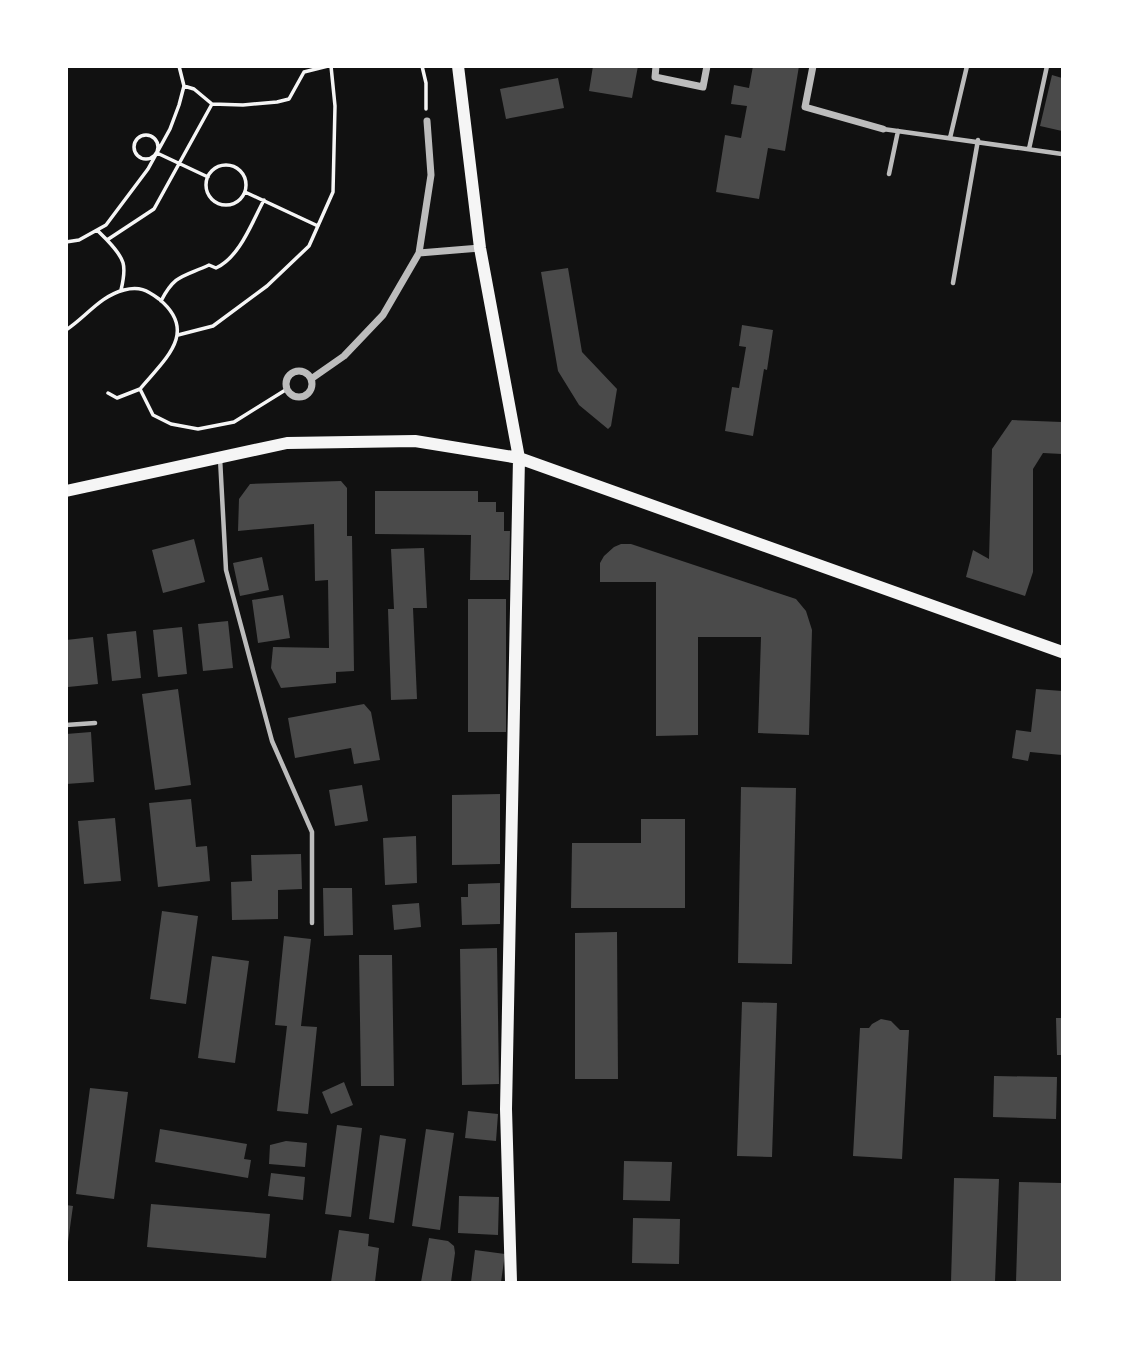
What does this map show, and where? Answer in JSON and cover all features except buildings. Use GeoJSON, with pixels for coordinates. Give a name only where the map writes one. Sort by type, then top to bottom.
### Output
{"type":"FeatureCollection","features":[{"type":"Feature","properties":{"kind":"main road"},"geometry":{"type":"LineString","coordinates":[[458,66],[480,248],[519,457],[506,1109],[511,1283]]}},
{"type":"Feature","properties":{"kind":"main road"},"geometry":{"type":"LineString","coordinates":[[66,491],[286,443],[415,441],[519,457],[1062,652]]}},
{"type":"Feature","properties":{"kind":"street"},"geometry":{"type":"LineString","coordinates":[[656,66],[654,77],[703,86],[707,66]]}},
{"type":"Feature","properties":{"kind":"street"},"geometry":{"type":"LineString","coordinates":[[813,66],[805,107],[883,129]]}},
{"type":"Feature","properties":{"kind":"street"},"geometry":{"type":"LineString","coordinates":[[311,379],[344,356],[383,315],[419,253],[431,175],[427,121]]}},
{"type":"Feature","properties":{"kind":"street"},"geometry":{"type":"LineString","coordinates":[[419,253],[480,248]]}},
{"type":"Feature","properties":{"kind":"street"},"geometry":{"type":"LineString","coordinates":[[294,372],[306,373],[311,379],[311,388],[302,396],[293,395],[287,389],[288,377],[294,372]]}},
{"type":"Feature","properties":{"kind":"lane"},"geometry":{"type":"LineString","coordinates":[[950,138],[967,66]]}},
{"type":"Feature","properties":{"kind":"lane"},"geometry":{"type":"LineString","coordinates":[[1029,149],[1047,66]]}},
{"type":"Feature","properties":{"kind":"lane"},"geometry":{"type":"LineString","coordinates":[[883,129],[1062,154]]}},
{"type":"Feature","properties":{"kind":"lane"},"geometry":{"type":"LineString","coordinates":[[889,174],[898,131]]}},
{"type":"Feature","properties":{"kind":"lane"},"geometry":{"type":"LineString","coordinates":[[953,283],[978,141]]}},
{"type":"Feature","properties":{"kind":"lane"},"geometry":{"type":"LineString","coordinates":[[220,457],[226,570],[272,741],[312,832],[312,923]]}},
{"type":"Feature","properties":{"kind":"lane"},"geometry":{"type":"LineString","coordinates":[[66,725],[94,723]]}},
{"type":"Feature","properties":{"kind":"path"},"geometry":{"type":"LineString","coordinates":[[66,242],[79,240],[106,225],[148,169],[170,129],[184,86],[179,66]]}},
{"type":"Feature","properties":{"kind":"path"},"geometry":{"type":"LineString","coordinates":[[178,335],[213,326],[267,286],[309,246],[333,192],[335,106],[330,66],[304,72],[289,99],[276,102],[212,104],[194,89],[184,86]]}},
{"type":"Feature","properties":{"kind":"path"},"geometry":{"type":"LineString","coordinates":[[422,66],[426,82],[427,121]]}},
{"type":"Feature","properties":{"kind":"path"},"geometry":{"type":"LineString","coordinates":[[107,240],[154,209],[212,104]]}},
{"type":"Feature","properties":{"kind":"path"},"geometry":{"type":"LineString","coordinates":[[144,135],[152,136],[159,145],[157,153],[151,159],[139,158],[134,151],[135,143],[144,135]]}},
{"type":"Feature","properties":{"kind":"path"},"geometry":{"type":"LineString","coordinates":[[157,153],[208,177]]}},
{"type":"Feature","properties":{"kind":"path"},"geometry":{"type":"LineString","coordinates":[[223,165],[236,167],[245,178],[245,191],[231,204],[218,203],[209,195],[206,183],[211,171],[223,165]]}},
{"type":"Feature","properties":{"kind":"path"},"geometry":{"type":"LineString","coordinates":[[245,191],[317,226]]}},
{"type":"Feature","properties":{"kind":"path"},"geometry":{"type":"LineString","coordinates":[[161,301],[170,283],[183,275],[209,265],[216,268],[225,264],[236,250],[264,200]]}},
{"type":"Feature","properties":{"kind":"path"},"geometry":{"type":"LineString","coordinates":[[97,230],[124,262],[125,274],[121,290]]}},
{"type":"Feature","properties":{"kind":"path"},"geometry":{"type":"LineString","coordinates":[[66,330],[102,300],[121,290],[139,287],[170,308],[178,321],[178,335],[168,355],[140,389],[117,398],[108,393]]}},
{"type":"Feature","properties":{"kind":"path"},"geometry":{"type":"LineString","coordinates":[[140,389],[153,415],[172,424],[198,429],[234,422],[287,389]]}}]}
